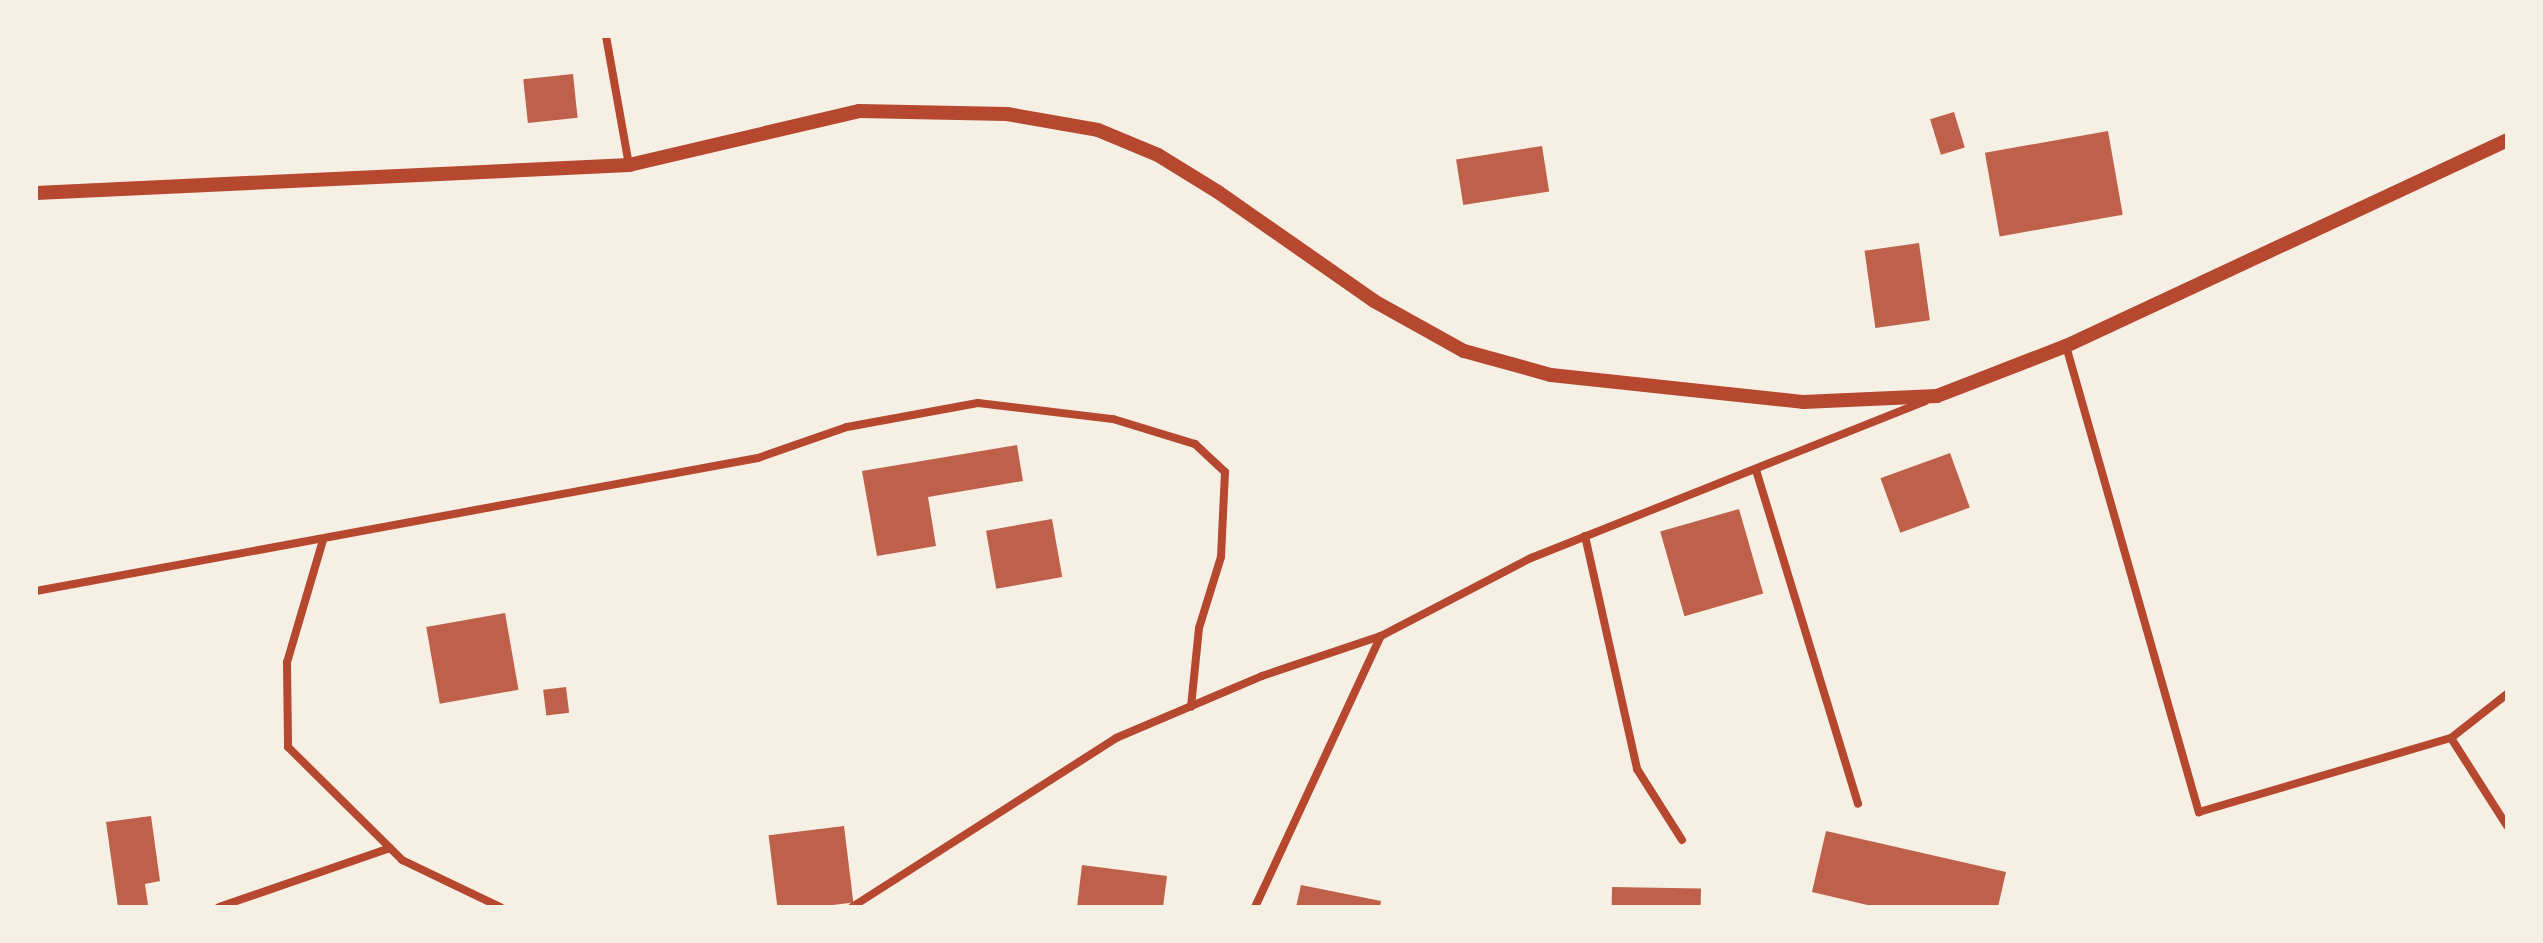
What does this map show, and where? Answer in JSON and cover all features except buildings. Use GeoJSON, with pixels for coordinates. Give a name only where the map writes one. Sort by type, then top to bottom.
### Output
{"type":"FeatureCollection","features":[{"type":"Feature","properties":{"kind":"street"},"geometry":{"type":"LineString","coordinates":[[606,36],[629,165]]}},
{"type":"Feature","properties":{"kind":"street"},"geometry":{"type":"LineString","coordinates":[[36,193],[629,165],[859,111],[1007,114],[1098,130],[1158,155],[1218,192],[1374,301],[1464,351],[1551,375],[1803,402],[1937,396]]}},
{"type":"Feature","properties":{"kind":"street"},"geometry":{"type":"LineString","coordinates":[[852,907],[1116,738],[1262,676],[1381,636],[1531,558],[2066,346],[2507,140]]}},
{"type":"Feature","properties":{"kind":"street"},"geometry":{"type":"LineString","coordinates":[[2066,346],[2199,812],[2451,738],[2507,694]]}},
{"type":"Feature","properties":{"kind":"street"},"geometry":{"type":"LineString","coordinates":[[36,591],[758,458],[847,427],[978,403],[1113,419],[1195,444],[1225,472],[1221,557],[1199,628],[1191,707]]}},
{"type":"Feature","properties":{"kind":"street"},"geometry":{"type":"LineString","coordinates":[[1756,470],[1858,804]]}},
{"type":"Feature","properties":{"kind":"street"},"geometry":{"type":"LineString","coordinates":[[1585,536],[1637,769],[1682,840]]}},
{"type":"Feature","properties":{"kind":"street"},"geometry":{"type":"LineString","coordinates":[[323,540],[287,662],[288,747],[402,860],[500,907]]}},
{"type":"Feature","properties":{"kind":"street"},"geometry":{"type":"LineString","coordinates":[[1255,907],[1381,636]]}},
{"type":"Feature","properties":{"kind":"street"},"geometry":{"type":"LineString","coordinates":[[2451,738],[2507,826]]}},
{"type":"Feature","properties":{"kind":"street"},"geometry":{"type":"LineString","coordinates":[[219,907],[390,848]]}}]}
